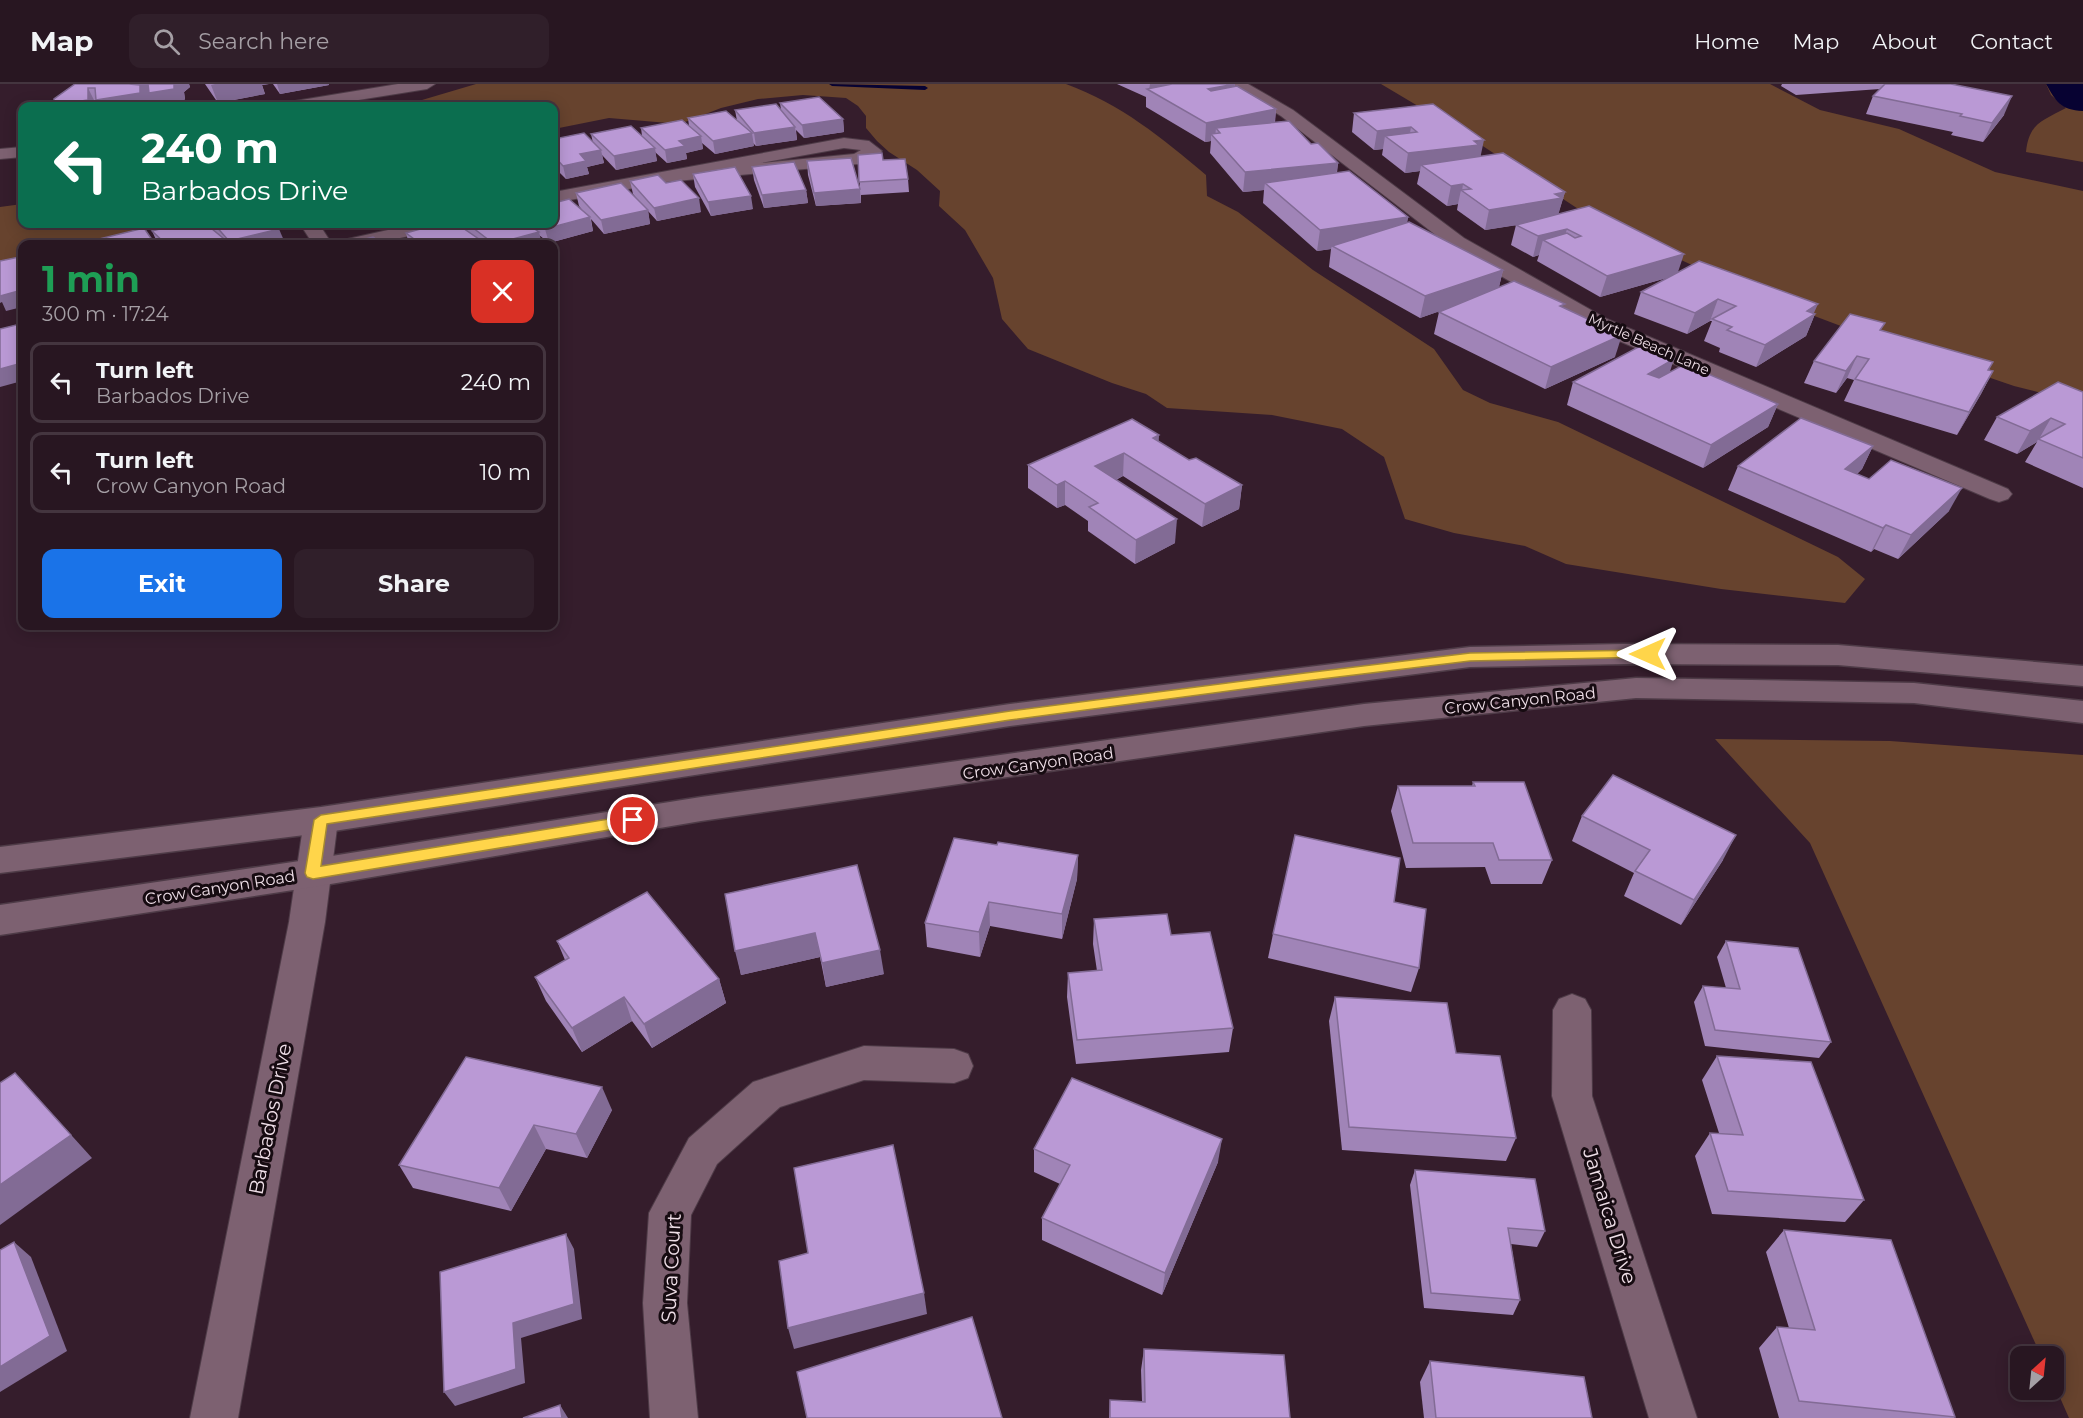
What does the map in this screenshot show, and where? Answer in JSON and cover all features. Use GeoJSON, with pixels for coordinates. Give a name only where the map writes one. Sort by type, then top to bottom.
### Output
{"type":"FeatureCollection","features":[{"type":"Feature","properties":{"kind":"main road"},"geometry":{"type":"LineString","coordinates":[[0,861],[321,820],[1010,715],[1470,657],[1624,654],[1838,655],[2083,676]]}},
{"type":"Feature","properties":{"kind":"main road","name":"Crow Canyon Road"},"geometry":{"type":"LineString","coordinates":[[0,920],[313,873],[701,809],[1364,715],[1636,688],[1914,693],[2083,712]]}},
{"type":"Feature","properties":{"kind":"street"},"geometry":{"type":"LineString","coordinates":[[318,102],[427,84]]}},
{"type":"Feature","properties":{"kind":"street","name":"Myrtle Beach Lane"},"geometry":{"type":"LineString","coordinates":[[1237,84],[1287,113],[1457,242],[1599,324],[1999,494]]}},
{"type":"Feature","properties":{"kind":"street"},"geometry":{"type":"LineString","coordinates":[[0,143],[18,141]]}},
{"type":"Feature","properties":{"kind":"street"},"geometry":{"type":"LineString","coordinates":[[558,197],[845,143],[859,144],[873,151],[858,159],[669,177]]}},
{"type":"Feature","properties":{"kind":"street"},"geometry":{"type":"LineString","coordinates":[[0,154],[18,152]]}},
{"type":"Feature","properties":{"kind":"street"},"geometry":{"type":"LineString","coordinates":[[368,240],[420,228]]}},
{"type":"Feature","properties":{"kind":"street","name":"Barbados Drive"},"geometry":{"type":"LineString","coordinates":[[214,1418],[307,922],[321,820]]}},
{"type":"Feature","properties":{"kind":"street","name":"Jamaica Drive"},"geometry":{"type":"LineString","coordinates":[[1572,1010],[1572,1096],[1673,1418]]}},
{"type":"Feature","properties":{"kind":"street","name":"Suva Court"},"geometry":{"type":"LineString","coordinates":[[674,1418],[664,1303],[670,1214],[703,1151],[767,1094],[864,1063],[954,1066]]}},
{"type":"Feature","properties":{"kind":"shaded area"},"geometry":{"type":"Polygon","coordinates":[[[476,84],[1066,84],[1105,101],[1157,135],[1206,175],[1207,196],[1238,212],[1313,270],[1434,349],[1463,390],[1490,403],[1558,422],[1838,557],[1865,579],[1845,603],[1721,589],[1566,564],[1525,546],[1454,533],[1405,519],[1384,457],[1342,429],[1272,415],[1167,408],[1146,394],[1112,383],[1028,349],[1002,319],[993,278],[965,230],[939,206],[940,191],[917,170],[889,152],[877,141],[866,128],[866,116],[858,106],[846,98],[803,95],[758,99],[721,108],[680,124],[609,118],[558,128],[558,102],[409,102],[476,84]]]}},
{"type":"Feature","properties":{"kind":"shaded area"},"geometry":{"type":"Polygon","coordinates":[[[1381,84],[1770,84],[1820,110],[1899,129],[1995,172],[2083,191],[2083,409],[2057,397],[2014,386],[1862,334],[1751,292],[1598,222],[1460,131],[1381,84]]]}},
{"type":"Feature","properties":{"kind":"shaded area"},"geometry":{"type":"Polygon","coordinates":[[[2046,84],[2083,84],[2083,162],[2026,152],[2030,135],[2038,124],[2066,108],[2051,95],[2046,84]]]}},
{"type":"Feature","properties":{"kind":"shaded area"},"geometry":{"type":"Polygon","coordinates":[[[2046,84],[2083,84],[2083,111],[2069,109],[2060,104],[2046,84]]]}},
{"type":"Feature","properties":{"kind":"shaded area"},"geometry":{"type":"Polygon","coordinates":[[[18,205],[18,228],[153,228],[109,240],[18,240],[18,265],[0,270],[0,207],[18,205]]]}},
{"type":"Feature","properties":{"kind":"shaded area"},"geometry":{"type":"Polygon","coordinates":[[[1715,739],[1890,741],[2083,755],[2083,1418],[2069,1418],[2061,1400],[2064,1400],[2064,1346],[2036,1346],[1810,843],[1715,739]]]}},
{"type":"Feature","properties":{"kind":"building"},"geometry":{"type":"Polygon","coordinates":[[[75,84],[140,85],[140,93],[96,100],[95,88],[88,88],[88,100],[54,102],[54,99],[75,84]]]}},
{"type":"Feature","properties":{"kind":"building"},"geometry":{"type":"Polygon","coordinates":[[[148,84],[174,84],[174,89],[149,93],[148,84]]]}},
{"type":"Feature","properties":{"kind":"building"},"geometry":{"type":"Polygon","coordinates":[[[1172,84],[1235,84],[1208,89],[1211,91],[1237,86],[1276,109],[1206,123],[1147,89],[1172,84]]]}},
{"type":"Feature","properties":{"kind":"building"},"geometry":{"type":"Polygon","coordinates":[[[1885,84],[1951,84],[2012,96],[1992,123],[1960,116],[1962,114],[1873,96],[1885,84]]]}},
{"type":"Feature","properties":{"kind":"building"},"geometry":{"type":"Polygon","coordinates":[[[819,97],[843,119],[802,125],[780,103],[819,97]]]}},
{"type":"Feature","properties":{"kind":"building"},"geometry":{"type":"Polygon","coordinates":[[[776,104],[795,127],[754,133],[735,110],[776,104]]]}},
{"type":"Feature","properties":{"kind":"building"},"geometry":{"type":"Polygon","coordinates":[[[1433,104],[1484,140],[1474,141],[1479,145],[1408,153],[1385,136],[1417,132],[1411,127],[1377,131],[1354,113],[1433,104]]]}},
{"type":"Feature","properties":{"kind":"building"},"geometry":{"type":"Polygon","coordinates":[[[726,111],[752,133],[713,141],[688,118],[726,111]]]}},
{"type":"Feature","properties":{"kind":"building"},"geometry":{"type":"Polygon","coordinates":[[[682,120],[701,136],[679,141],[685,146],[665,150],[641,128],[682,120]]]}},
{"type":"Feature","properties":{"kind":"building"},"geometry":{"type":"Polygon","coordinates":[[[1289,121],[1311,144],[1318,143],[1338,163],[1245,172],[1211,134],[1220,133],[1216,128],[1289,121]]]}},
{"type":"Feature","properties":{"kind":"building"},"geometry":{"type":"Polygon","coordinates":[[[631,126],[655,148],[614,156],[591,134],[631,126]]]}},
{"type":"Feature","properties":{"kind":"building"},"geometry":{"type":"Polygon","coordinates":[[[584,133],[601,150],[580,154],[586,161],[563,166],[558,160],[558,138],[584,133]]]}},
{"type":"Feature","properties":{"kind":"building"},"geometry":{"type":"Polygon","coordinates":[[[882,153],[883,160],[905,159],[908,179],[859,182],[858,155],[882,153]]]}},
{"type":"Feature","properties":{"kind":"building"},"geometry":{"type":"Polygon","coordinates":[[[1503,153],[1565,192],[1555,194],[1562,198],[1489,210],[1461,190],[1471,189],[1463,184],[1451,186],[1421,165],[1503,153]]]}},
{"type":"Feature","properties":{"kind":"building"},"geometry":{"type":"Polygon","coordinates":[[[851,158],[860,189],[814,193],[807,161],[851,158]]]}},
{"type":"Feature","properties":{"kind":"building"},"geometry":{"type":"Polygon","coordinates":[[[794,162],[806,190],[762,195],[752,167],[794,162]]]}},
{"type":"Feature","properties":{"kind":"building"},"geometry":{"type":"Polygon","coordinates":[[[735,167],[751,196],[708,202],[693,174],[735,167]]]}},
{"type":"Feature","properties":{"kind":"building"},"geometry":{"type":"Polygon","coordinates":[[[1349,171],[1408,217],[1320,230],[1265,183],[1349,171]]]}},
{"type":"Feature","properties":{"kind":"building"},"geometry":{"type":"Polygon","coordinates":[[[658,175],[666,183],[681,180],[699,198],[654,208],[630,181],[658,175]]]}},
{"type":"Feature","properties":{"kind":"building"},"geometry":{"type":"Polygon","coordinates":[[[621,183],[648,210],[601,220],[576,193],[621,183]]]}},
{"type":"Feature","properties":{"kind":"building"},"geometry":{"type":"Polygon","coordinates":[[[569,199],[590,217],[558,226],[558,202],[569,199]]]}},
{"type":"Feature","properties":{"kind":"building"},"geometry":{"type":"Polygon","coordinates":[[[1589,206],[1684,254],[1607,276],[1543,240],[1567,233],[1575,238],[1581,236],[1567,229],[1538,236],[1516,225],[1589,206]]]}},
{"type":"Feature","properties":{"kind":"building"},"geometry":{"type":"Polygon","coordinates":[[[1409,222],[1503,270],[1425,296],[1332,246],[1409,222]]]}},
{"type":"Feature","properties":{"kind":"building"},"geometry":{"type":"Polygon","coordinates":[[[144,228],[152,240],[95,240],[144,228]]]}},
{"type":"Feature","properties":{"kind":"building"},"geometry":{"type":"Polygon","coordinates":[[[164,228],[211,228],[225,240],[162,240],[152,231],[164,228]]]}},
{"type":"Feature","properties":{"kind":"building"},"geometry":{"type":"Polygon","coordinates":[[[218,228],[279,229],[233,240],[228,240],[218,228]]]}},
{"type":"Feature","properties":{"kind":"building"},"geometry":{"type":"Polygon","coordinates":[[[424,228],[463,228],[480,240],[416,240],[406,233],[424,228]]]}},
{"type":"Feature","properties":{"kind":"building"},"geometry":{"type":"Polygon","coordinates":[[[473,228],[533,228],[539,232],[509,240],[489,240],[473,228]]]}},
{"type":"Feature","properties":{"kind":"building"},"geometry":{"type":"Polygon","coordinates":[[[373,237],[377,240],[361,240],[373,237]]]}},
{"type":"Feature","properties":{"kind":"building"},"geometry":{"type":"Polygon","coordinates":[[[18,257],[18,291],[0,296],[0,261],[18,257]]]}},
{"type":"Feature","properties":{"kind":"building"},"geometry":{"type":"Polygon","coordinates":[[[1699,261],[1818,304],[1807,311],[1815,314],[1765,345],[1727,330],[1732,327],[1712,319],[1736,306],[1718,299],[1695,313],[1641,292],[1699,261]]]}},
{"type":"Feature","properties":{"kind":"building"},"geometry":{"type":"Polygon","coordinates":[[[1514,281],[1565,304],[1560,306],[1622,335],[1551,367],[1439,312],[1514,281]]]}},
{"type":"Feature","properties":{"kind":"building"},"geometry":{"type":"Polygon","coordinates":[[[1850,314],[1885,323],[1880,330],[1993,362],[1988,370],[1993,371],[1969,412],[1855,379],[1869,359],[1857,356],[1846,371],[1814,361],[1850,314]]]}},
{"type":"Feature","properties":{"kind":"building"},"geometry":{"type":"Polygon","coordinates":[[[18,324],[18,364],[0,369],[0,329],[18,324]]]}},
{"type":"Feature","properties":{"kind":"building"},"geometry":{"type":"Polygon","coordinates":[[[1642,345],[1674,359],[1648,374],[1659,378],[1685,364],[1778,404],[1711,445],[1573,382],[1642,345]]]}},
{"type":"Feature","properties":{"kind":"building"},"geometry":{"type":"Polygon","coordinates":[[[2058,382],[2083,392],[2083,458],[2038,439],[2065,424],[2051,418],[2030,431],[1997,417],[2058,382]]]}},
{"type":"Feature","properties":{"kind":"building"},"geometry":{"type":"Polygon","coordinates":[[[1801,418],[1873,446],[1845,469],[1869,479],[1891,460],[1962,488],[1911,535],[1886,525],[1883,528],[1738,466],[1801,418]]]}},
{"type":"Feature","properties":{"kind":"building"},"geometry":{"type":"Polygon","coordinates":[[[1132,419],[1159,435],[1153,438],[1189,460],[1196,458],[1242,485],[1205,504],[1124,453],[1095,466],[1177,519],[1136,540],[1089,507],[1098,503],[1065,481],[1057,485],[1028,465],[1132,419]]]}},
{"type":"Feature","properties":{"kind":"building"},"geometry":{"type":"Polygon","coordinates":[[[1613,775],[1736,835],[1694,900],[1635,871],[1650,850],[1582,816],[1613,775]]]}},
{"type":"Feature","properties":{"kind":"building"},"geometry":{"type":"Polygon","coordinates":[[[1473,782],[1524,782],[1552,860],[1499,860],[1493,843],[1413,843],[1398,786],[1475,786],[1473,782]]]}},
{"type":"Feature","properties":{"kind":"building"},"geometry":{"type":"Polygon","coordinates":[[[1295,835],[1400,858],[1394,902],[1426,909],[1419,968],[1273,934],[1295,835]]]}},
{"type":"Feature","properties":{"kind":"building"},"geometry":{"type":"Polygon","coordinates":[[[954,838],[997,845],[998,842],[1078,855],[1062,914],[989,902],[979,932],[925,923],[954,838]]]}},
{"type":"Feature","properties":{"kind":"building"},"geometry":{"type":"Polygon","coordinates":[[[857,865],[880,950],[822,963],[815,933],[735,951],[725,894],[857,865]]]}},
{"type":"Feature","properties":{"kind":"building"},"geometry":{"type":"Polygon","coordinates":[[[647,892],[719,979],[644,1024],[624,997],[572,1028],[535,977],[569,958],[557,941],[647,892]]]}},
{"type":"Feature","properties":{"kind":"building"},"geometry":{"type":"Polygon","coordinates":[[[1167,914],[1171,935],[1210,932],[1233,1028],[1077,1040],[1068,973],[1102,970],[1094,919],[1167,914]]]}},
{"type":"Feature","properties":{"kind":"building"},"geometry":{"type":"Polygon","coordinates":[[[1726,941],[1798,948],[1831,1042],[1715,1030],[1703,986],[1740,989],[1726,941]]]}},
{"type":"Feature","properties":{"kind":"building"},"geometry":{"type":"Polygon","coordinates":[[[1335,997],[1447,1003],[1456,1053],[1500,1056],[1516,1138],[1349,1127],[1335,997]]]}},
{"type":"Feature","properties":{"kind":"building"},"geometry":{"type":"Polygon","coordinates":[[[1717,1056],[1811,1062],[1864,1200],[1728,1191],[1710,1133],[1743,1135],[1717,1056]]]}},
{"type":"Feature","properties":{"kind":"building"},"geometry":{"type":"Polygon","coordinates":[[[466,1057],[602,1087],[576,1134],[534,1125],[499,1188],[399,1165],[466,1057]]]}},
{"type":"Feature","properties":{"kind":"building"},"geometry":{"type":"Polygon","coordinates":[[[15,1073],[71,1135],[0,1185],[0,1083],[15,1073]]]}},
{"type":"Feature","properties":{"kind":"building"},"geometry":{"type":"Polygon","coordinates":[[[1072,1078],[1222,1139],[1165,1273],[1042,1218],[1070,1165],[1034,1149],[1072,1078]]]}},
{"type":"Feature","properties":{"kind":"building"},"geometry":{"type":"Polygon","coordinates":[[[893,1145],[924,1293],[788,1328],[779,1261],[808,1253],[794,1168],[893,1145]]]}},
{"type":"Feature","properties":{"kind":"building"},"geometry":{"type":"Polygon","coordinates":[[[1415,1170],[1535,1179],[1545,1231],[1508,1228],[1520,1300],[1431,1293],[1415,1170]]]}},
{"type":"Feature","properties":{"kind":"building"},"geometry":{"type":"Polygon","coordinates":[[[1784,1230],[1891,1240],[1955,1417],[1799,1401],[1777,1327],[1815,1330],[1784,1230]]]}},
{"type":"Feature","properties":{"kind":"building"},"geometry":{"type":"Polygon","coordinates":[[[566,1234],[574,1304],[513,1323],[516,1369],[444,1392],[440,1272],[566,1234]]]}},
{"type":"Feature","properties":{"kind":"building"},"geometry":{"type":"Polygon","coordinates":[[[14,1242],[50,1336],[0,1367],[0,1250],[14,1242]]]}},
{"type":"Feature","properties":{"kind":"building"},"geometry":{"type":"Polygon","coordinates":[[[972,1317],[1002,1418],[807,1418],[797,1372],[972,1317]]]}},
{"type":"Feature","properties":{"kind":"building"},"geometry":{"type":"Polygon","coordinates":[[[1144,1349],[1284,1355],[1290,1418],[1110,1418],[1110,1400],[1145,1402],[1144,1349]]]}},
{"type":"Feature","properties":{"kind":"building"},"geometry":{"type":"Polygon","coordinates":[[[1430,1361],[1584,1377],[1592,1418],[1436,1418],[1430,1361]]]}},
{"type":"Feature","properties":{"kind":"building"},"geometry":{"type":"Polygon","coordinates":[[[560,1405],[562,1418],[523,1418],[560,1405]]]}},
{"type":"Feature","properties":{"kind":"waterway"},"geometry":{"type":"LineString","coordinates":[[832,84],[925,88]]}},
{"type":"Feature","properties":{"kind":"route"},"geometry":{"type":"LineString","coordinates":[[633,820],[313,873],[321,820],[1010,715],[1305,677],[1470,657],[1648,654]]}}]}
